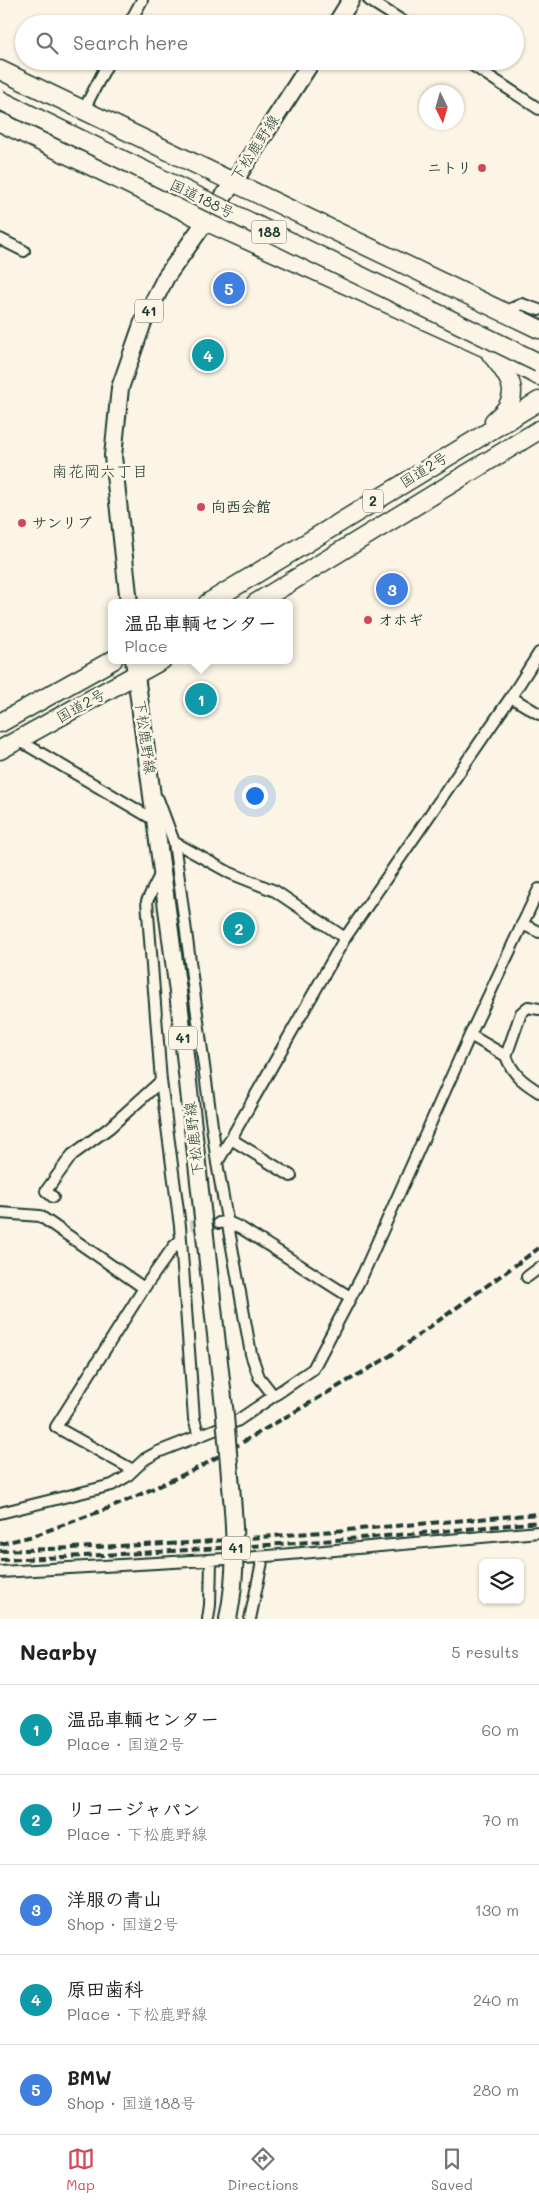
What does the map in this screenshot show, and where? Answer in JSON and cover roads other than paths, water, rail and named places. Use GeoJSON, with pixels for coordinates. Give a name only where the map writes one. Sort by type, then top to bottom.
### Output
{"type":"FeatureCollection","features":[{"type":"Feature","properties":{"kind":"highway","name":"国道188号"},"geometry":{"type":"LineString","coordinates":[[0,70],[539,329]]}},
{"type":"Feature","properties":{"kind":"highway","name":"国道188号"},"geometry":{"type":"LineString","coordinates":[[0,100],[539,363]]}},
{"type":"Feature","properties":{"kind":"highway","name":"国道188号"},"geometry":{"type":"LineString","coordinates":[[0,122],[205,221],[484,347],[539,376]]}},
{"type":"Feature","properties":{"kind":"highway","name":"188"},"geometry":{"type":"LineString","coordinates":[[469,442],[505,413],[513,396],[511,382],[484,347]]}},
{"type":"Feature","properties":{"kind":"highway","name":"国道2号"},"geometry":{"type":"LineString","coordinates":[[214,599],[539,401]]}},
{"type":"Feature","properties":{"kind":"highway","name":"国道2号"},"geometry":{"type":"LineString","coordinates":[[263,599],[539,430]]}},
{"type":"Feature","properties":{"kind":"highway","name":"国道2号"},"geometry":{"type":"LineString","coordinates":[[0,724],[108,663]]}},
{"type":"Feature","properties":{"kind":"highway","name":"国道2号"},"geometry":{"type":"LineString","coordinates":[[0,750],[20,740],[135,668],[148,664]]}},
{"type":"Feature","properties":{"kind":"main road"},"geometry":{"type":"LineString","coordinates":[[342,15],[351,0]]}},
{"type":"Feature","properties":{"kind":"main road","name":"下松鹿野線"},"geometry":{"type":"LineString","coordinates":[[129,599],[113,456],[120,388],[144,322],[161,286],[233,183],[306,70]]}},
{"type":"Feature","properties":{"kind":"main road","name":"下松鹿野線"},"geometry":{"type":"LineString","coordinates":[[135,668],[162,870],[225,1416],[235,1524],[236,1566],[228,1619]]}},
{"type":"Feature","properties":{"kind":"street"},"geometry":{"type":"LineString","coordinates":[[134,15],[142,0]]}},
{"type":"Feature","properties":{"kind":"street"},"geometry":{"type":"LineString","coordinates":[[369,0],[393,15]]}},
{"type":"Feature","properties":{"kind":"street"},"geometry":{"type":"LineString","coordinates":[[83,111],[104,70]]}},
{"type":"Feature","properties":{"kind":"street"},"geometry":{"type":"LineString","coordinates":[[480,70],[539,109]]}},
{"type":"Feature","properties":{"kind":"street"},"geometry":{"type":"LineString","coordinates":[[0,239],[24,251]]}},
{"type":"Feature","properties":{"kind":"street"},"geometry":{"type":"LineString","coordinates":[[504,312],[522,304],[539,310]]}},
{"type":"Feature","properties":{"kind":"street"},"geometry":{"type":"LineString","coordinates":[[217,1163],[345,938],[511,697],[539,653]]}},
{"type":"Feature","properties":{"kind":"street"},"geometry":{"type":"LineString","coordinates":[[511,697],[539,714]]}},
{"type":"Feature","properties":{"kind":"street"},"geometry":{"type":"LineString","coordinates":[[20,740],[156,821]]}},
{"type":"Feature","properties":{"kind":"street"},"geometry":{"type":"LineString","coordinates":[[151,781],[174,842],[224,1223],[250,1354],[259,1377],[273,1395]]}},
{"type":"Feature","properties":{"kind":"street"},"geometry":{"type":"LineString","coordinates":[[174,842],[230,873],[275,892],[345,938]]}},
{"type":"Feature","properties":{"kind":"street"},"geometry":{"type":"LineString","coordinates":[[162,870],[147,901],[161,1081],[185,1225],[181,1240],[194,1419],[199,1436]]}},
{"type":"Feature","properties":{"kind":"street"},"geometry":{"type":"LineString","coordinates":[[0,1513],[112,1485],[126,1477],[145,1459],[158,1452],[237,1421],[313,1369],[395,1204],[470,1035],[539,889]]}},
{"type":"Feature","properties":{"kind":"street"},"geometry":{"type":"LineString","coordinates":[[522,924],[539,932]]}},
{"type":"Feature","properties":{"kind":"street"},"geometry":{"type":"LineString","coordinates":[[506,1056],[521,1013],[528,1007],[539,1009]]}},
{"type":"Feature","properties":{"kind":"street"},"geometry":{"type":"LineString","coordinates":[[470,1035],[506,1056],[514,1073],[521,1081],[539,1092]]}},
{"type":"Feature","properties":{"kind":"street"},"geometry":{"type":"LineString","coordinates":[[53,1197],[46,1192],[72,1155],[109,1128],[161,1081]]}},
{"type":"Feature","properties":{"kind":"street"},"geometry":{"type":"LineString","coordinates":[[231,1139],[291,1176]]}},
{"type":"Feature","properties":{"kind":"street"},"geometry":{"type":"LineString","coordinates":[[0,1213],[40,1216],[144,1288]]}},
{"type":"Feature","properties":{"kind":"street"},"geometry":{"type":"LineString","coordinates":[[224,1223],[350,1297]]}},
{"type":"Feature","properties":{"kind":"street"},"geometry":{"type":"LineString","coordinates":[[133,1470],[56,1427],[144,1288],[174,1246],[181,1240]]}},
{"type":"Feature","properties":{"kind":"street"},"geometry":{"type":"LineString","coordinates":[[527,1277],[539,1268]]}},
{"type":"Feature","properties":{"kind":"street"},"geometry":{"type":"LineString","coordinates":[[246,1558],[539,1532]]}},
{"type":"Feature","properties":{"kind":"street"},"geometry":{"type":"LineString","coordinates":[[250,1619],[263,1557]]}},
{"type":"Feature","properties":{"kind":"street"},"geometry":{"type":"LineString","coordinates":[[0,1572],[225,1560]]}},
{"type":"Feature","properties":{"kind":"street"},"geometry":{"type":"LineString","coordinates":[[208,1619],[211,1561]]}},
{"type":"Feature","properties":{"kind":"tunnel"},"geometry":{"type":"LineString","coordinates":[[190,1225],[219,1223]]}},
{"type":"Feature","properties":{"kind":"railway"},"geometry":{"type":"LineString","coordinates":[[0,1544],[33,1536],[117,1505],[200,1467],[387,1358],[539,1248]]}},
{"type":"Feature","properties":{"kind":"railway"},"geometry":{"type":"LineString","coordinates":[[0,1551],[189,1543],[539,1514]]}},
{"type":"Feature","properties":{"kind":"railway"},"geometry":{"type":"LineString","coordinates":[[0,1560],[270,1545],[539,1522]]}},
{"type":"Feature","properties":{"kind":"place","name":"ニトリ"},"geometry":{"type":"Point","coordinates":[482,168]}},
{"type":"Feature","properties":{"kind":"place","name":"BMW"},"geometry":{"type":"Point","coordinates":[229,288]}},
{"type":"Feature","properties":{"kind":"place","name":"原田歯科"},"geometry":{"type":"Point","coordinates":[208,355]}},
{"type":"Feature","properties":{"kind":"place","name":"向西会館"},"geometry":{"type":"Point","coordinates":[201,507]}},
{"type":"Feature","properties":{"kind":"place","name":"サンリブ"},"geometry":{"type":"Point","coordinates":[22,523]}},
{"type":"Feature","properties":{"kind":"place","name":"洋服の青山"},"geometry":{"type":"Point","coordinates":[392,589]}},
{"type":"Feature","properties":{"kind":"place","name":"オホギ"},"geometry":{"type":"Point","coordinates":[368,620]}},
{"type":"Feature","properties":{"kind":"place","name":"温品車輌センター"},"geometry":{"type":"Point","coordinates":[201,699]}},
{"type":"Feature","properties":{"kind":"place","name":"リコージャパン"},"geometry":{"type":"Point","coordinates":[239,928]}},
{"type":"Feature","properties":{"kind":"district","name":"南花岡六丁目"},"geometry":{"type":"Point","coordinates":[100,471]}}]}
